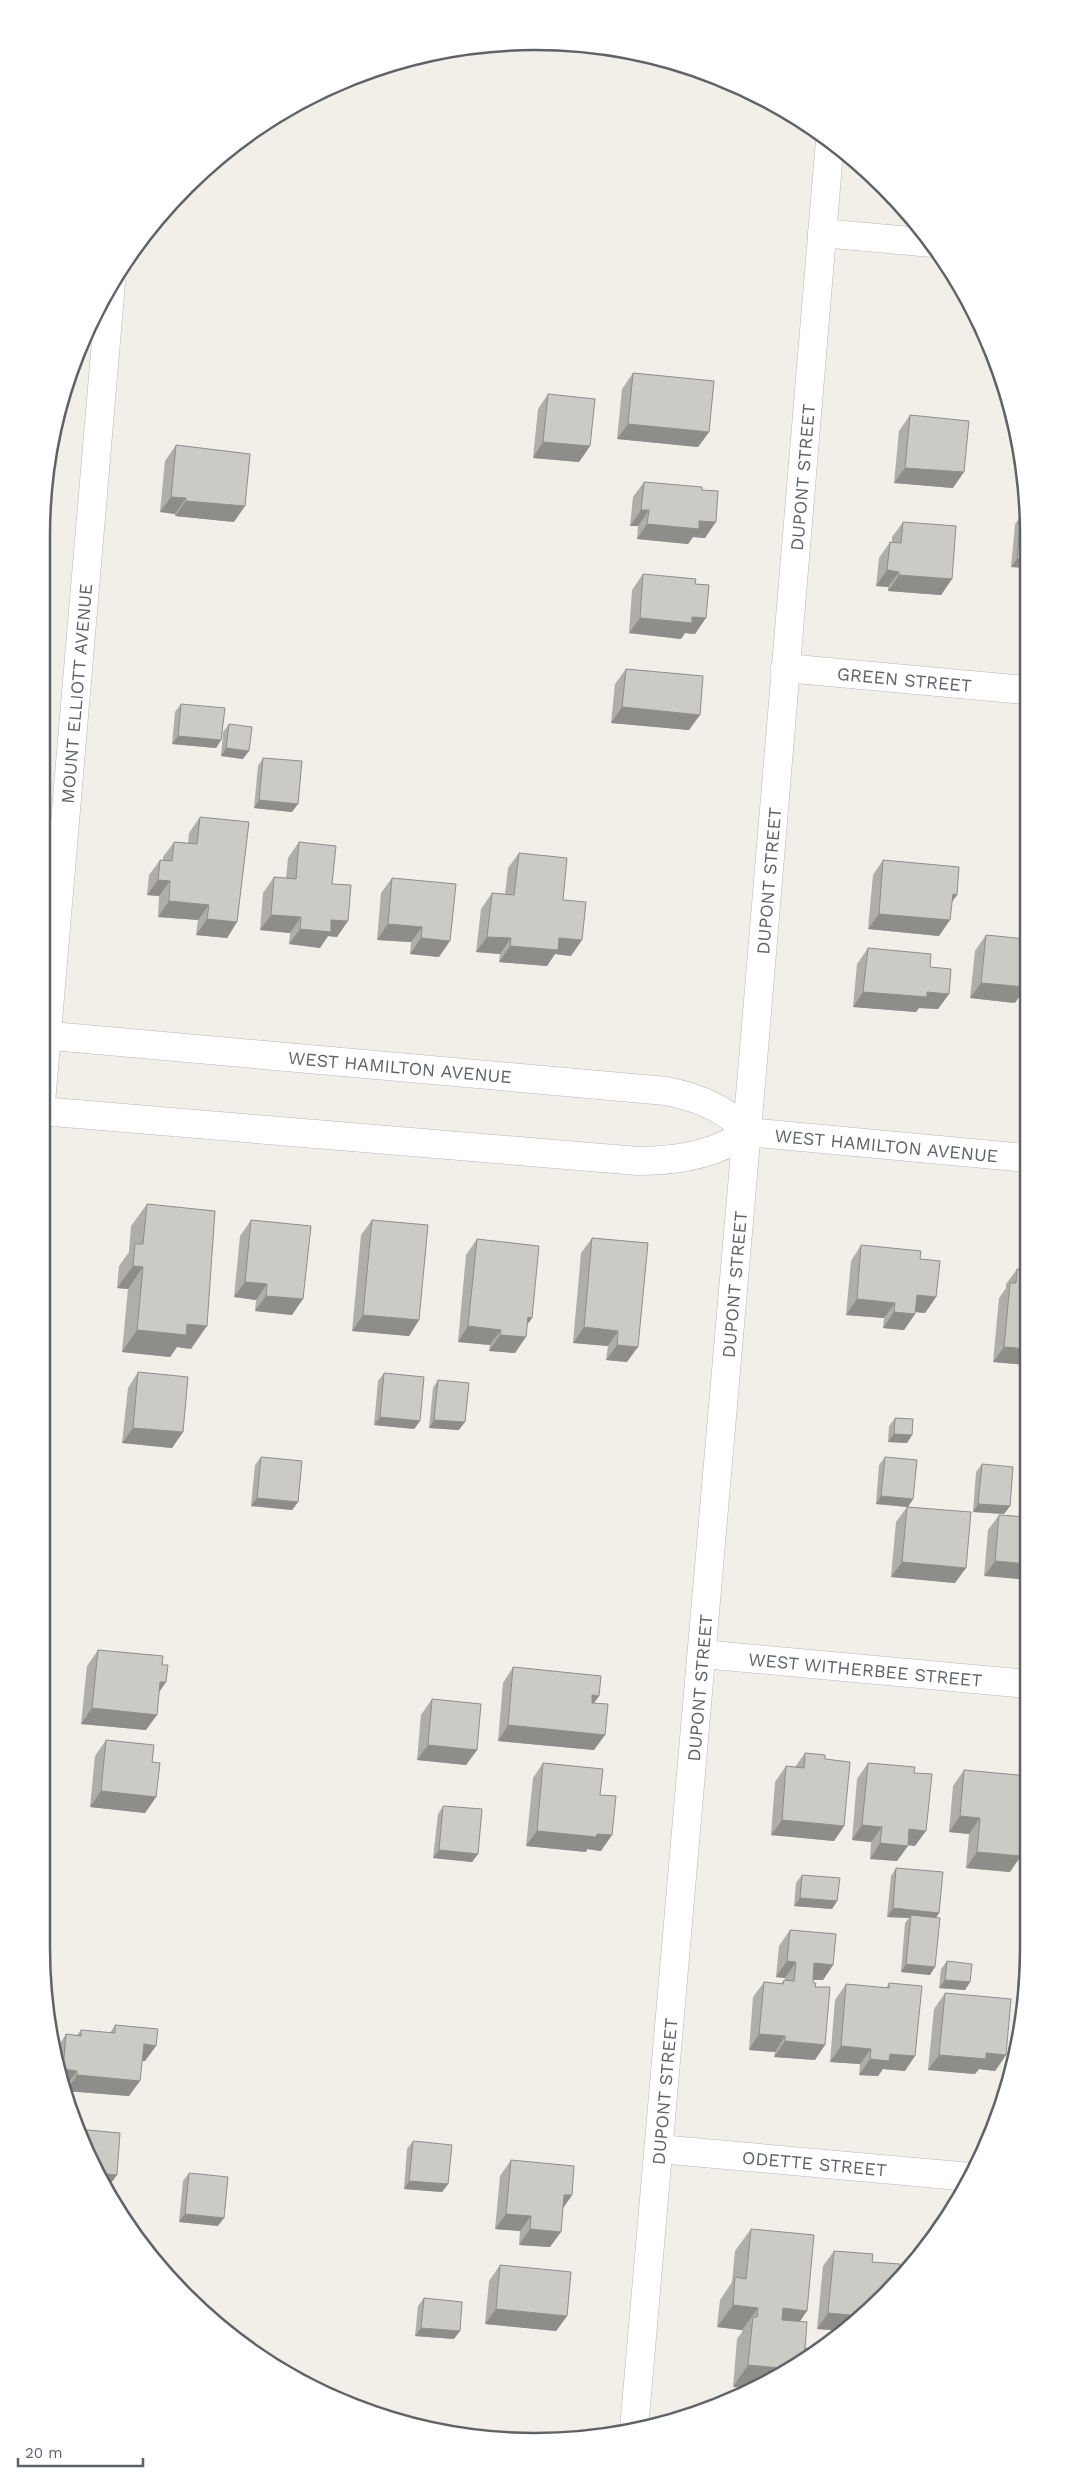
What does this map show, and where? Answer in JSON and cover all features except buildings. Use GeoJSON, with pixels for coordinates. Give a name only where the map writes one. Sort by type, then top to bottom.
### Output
{"type":"FeatureCollection","features":[{"type":"Feature","properties":{"kind":"street","name":"DUPONT STREET"},"geometry":{"type":"LineString","coordinates":[[635,2423],[747,1132],[829,149]]}},
{"type":"Feature","properties":{"kind":"street"},"geometry":{"type":"LineString","coordinates":[[822,233],[921,242]]}},
{"type":"Feature","properties":{"kind":"street","name":"MOUNT ELLIOTT AVENUE"},"geometry":{"type":"LineString","coordinates":[[50,968],[109,303]]}},
{"type":"Feature","properties":{"kind":"street","name":"GREEN STREET"},"geometry":{"type":"LineString","coordinates":[[785,668],[1020,690]]}},
{"type":"Feature","properties":{"kind":"street","name":"WEST HAMILTON AVENUE"},"geometry":{"type":"LineString","coordinates":[[50,1036],[666,1091],[709,1104],[732,1117],[747,1132],[1020,1157]]}},
{"type":"Feature","properties":{"kind":"street"},"geometry":{"type":"LineString","coordinates":[[50,1112],[638,1161],[674,1159],[702,1154],[728,1144],[747,1132]]}},
{"type":"Feature","properties":{"kind":"street","name":"WEST WITHERBEE STREET"},"geometry":{"type":"LineString","coordinates":[[702,1654],[1020,1683]]}},
{"type":"Feature","properties":{"kind":"street","name":"ODETTE STREET"},"geometry":{"type":"LineString","coordinates":[[659,2149],[963,2176]]}}]}
